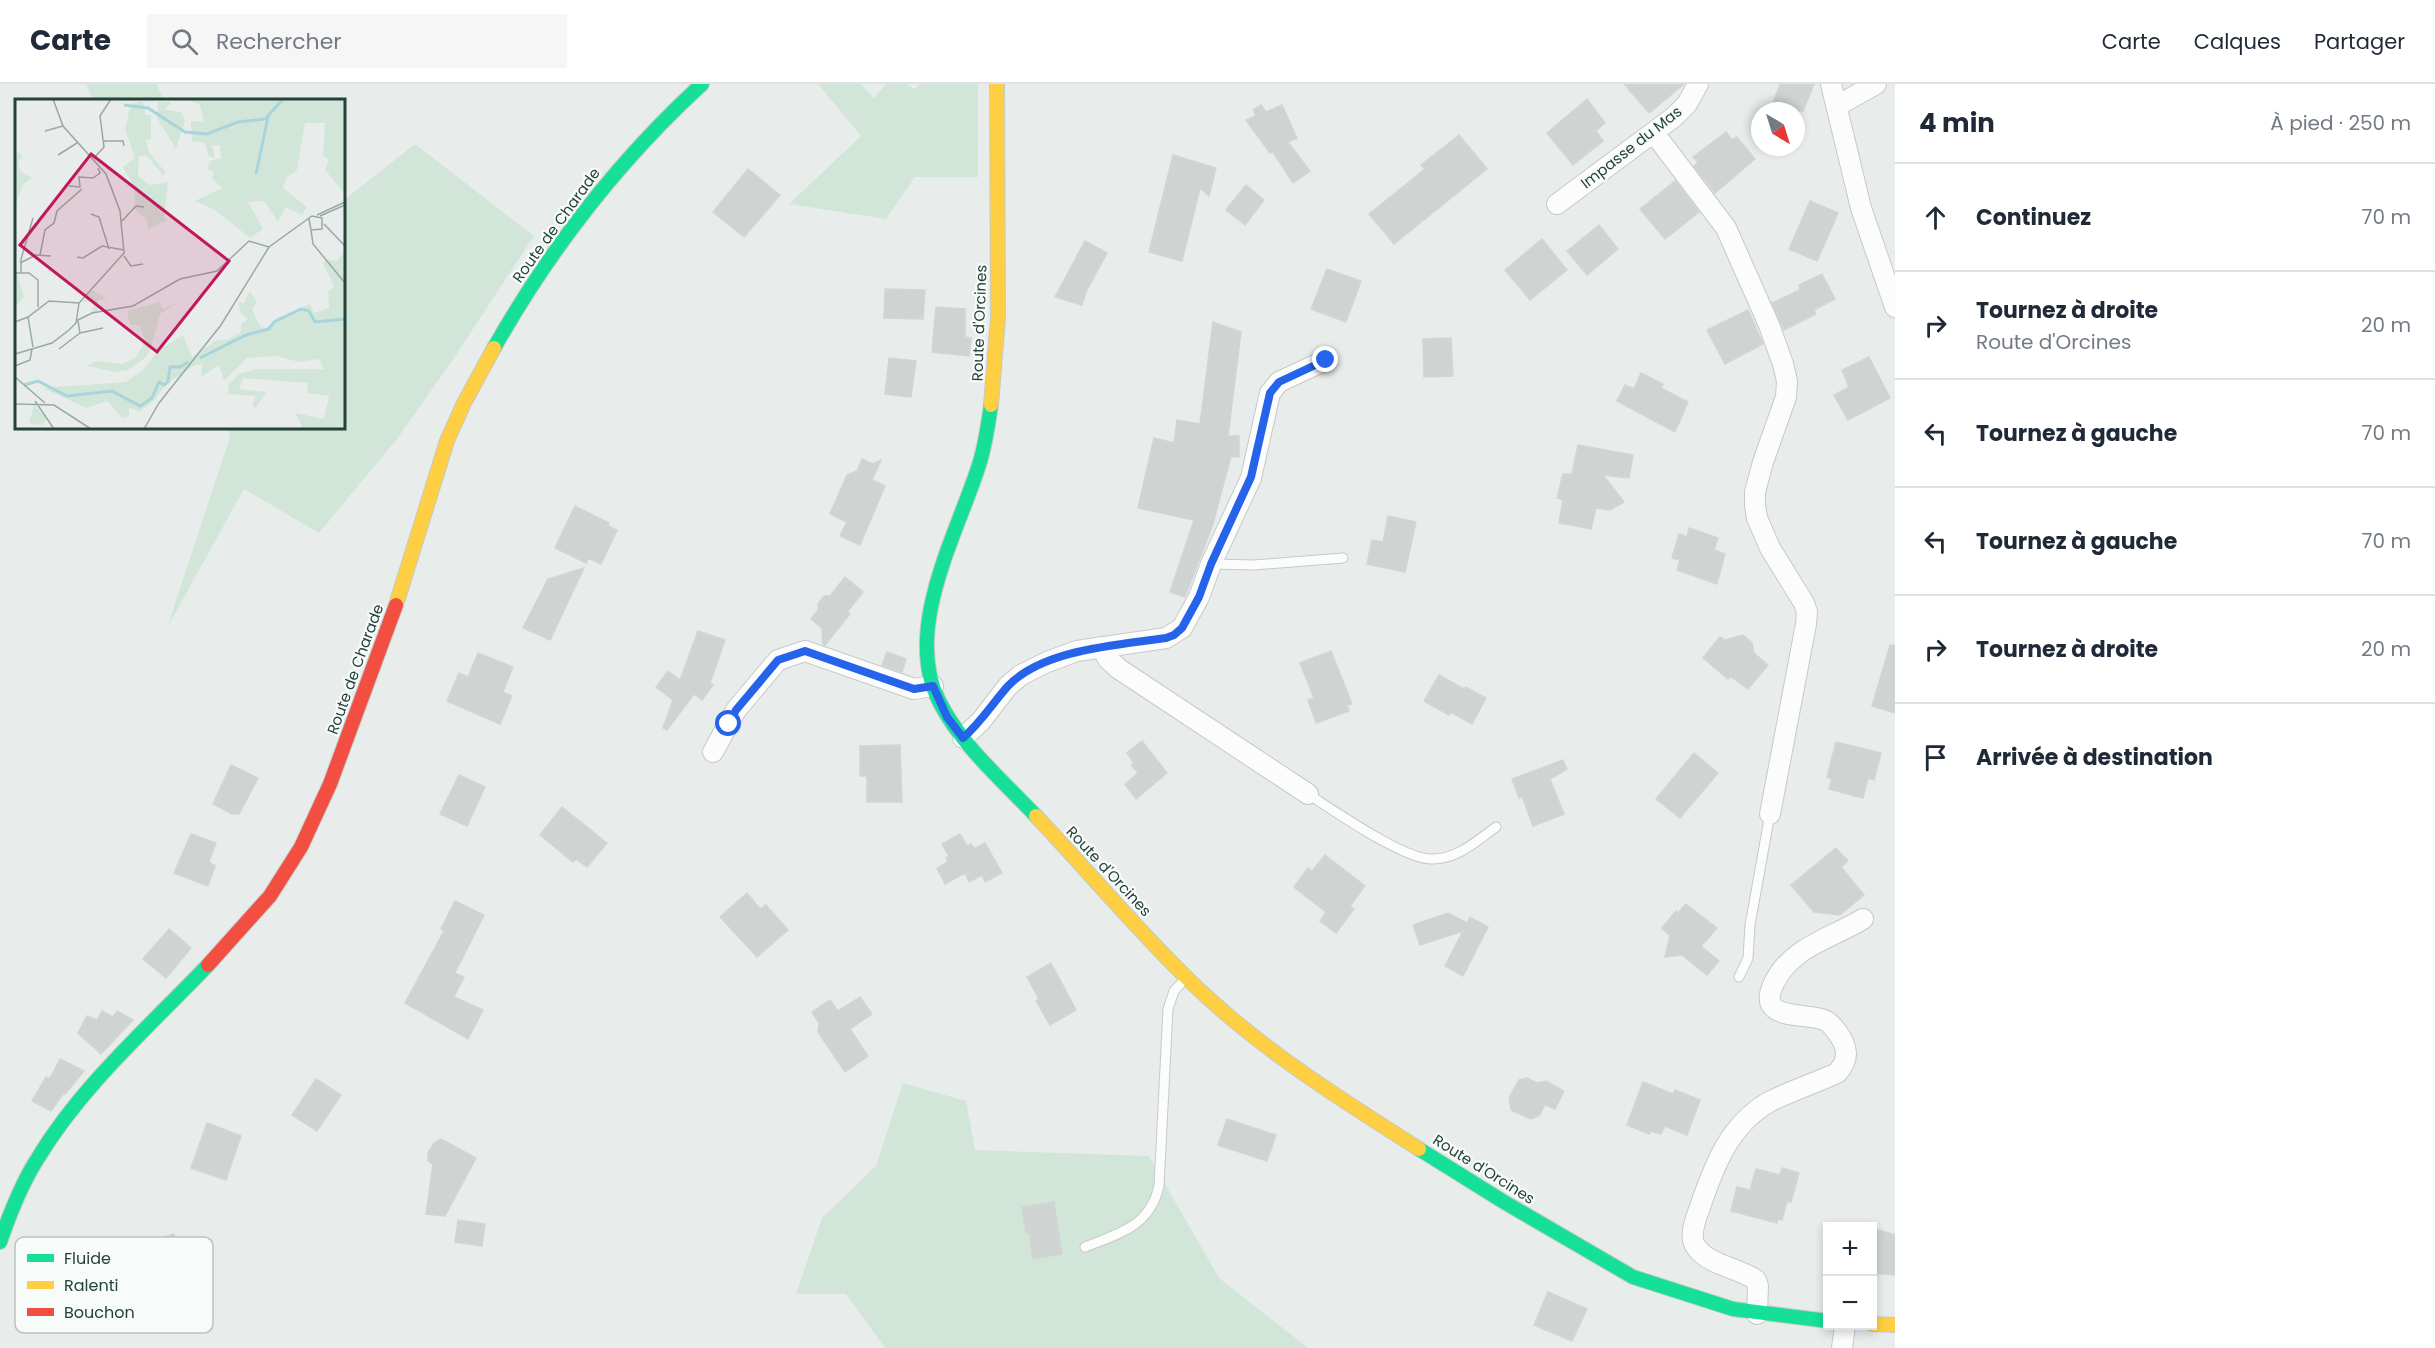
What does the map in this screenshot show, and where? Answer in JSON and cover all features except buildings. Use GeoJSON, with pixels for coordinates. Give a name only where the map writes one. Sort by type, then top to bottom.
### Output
{"type":"FeatureCollection","features":[{"type":"Feature","properties":{"kind":"main road","name":"Route de Charade"},"geometry":{"type":"LineString","coordinates":[[0,1242],[8,1219],[43,1150],[84,1096],[211,963],[272,895],[291,866],[330,792],[400,592],[446,442],[468,394],[511,319],[595,195],[652,131],[702,84]]}},
{"type":"Feature","properties":{"kind":"main road","name":"Route d'Orcines"},"geometry":{"type":"LineString","coordinates":[[997,84],[998,353],[989,419],[976,475],[932,600],[927,662],[933,686],[947,717],[963,738],[1186,977],[1263,1043],[1341,1099],[1504,1202],[1633,1277],[1685,1296],[1757,1314],[1823,1321]]}},
{"type":"Feature","properties":{"kind":"main road"},"geometry":{"type":"LineString","coordinates":[[1877,1324],[1895,1326]]}},
{"type":"Feature","properties":{"kind":"street","name":"Impasse du Mas"},"geometry":{"type":"LineString","coordinates":[[1557,204],[1654,133],[1687,104],[1698,84]]}},
{"type":"Feature","properties":{"kind":"street"},"geometry":{"type":"LineString","coordinates":[[1831,84],[1861,208],[1895,307]]}},
{"type":"Feature","properties":{"kind":"street"},"geometry":{"type":"LineString","coordinates":[[1837,106],[1876,84]]}},
{"type":"Feature","properties":{"kind":"street"},"geometry":{"type":"LineString","coordinates":[[1654,133],[1726,228],[1769,325],[1787,381],[1786,397],[1755,492],[1755,505],[1757,518],[1770,548],[1804,603],[1807,612],[1770,814]]}},
{"type":"Feature","properties":{"kind":"street"},"geometry":{"type":"LineString","coordinates":[[963,738],[981,721],[1008,686],[1021,675],[1077,651],[1166,638],[1182,628],[1199,597],[1211,564],[1251,477],[1270,393],[1279,382],[1326,360]]}},
{"type":"Feature","properties":{"kind":"street"},"geometry":{"type":"LineString","coordinates":[[1101,647],[1108,659],[1119,669],[1308,794]]}},
{"type":"Feature","properties":{"kind":"street"},"geometry":{"type":"LineString","coordinates":[[713,752],[736,710],[778,660],[805,651],[914,689],[933,686]]}},
{"type":"Feature","properties":{"kind":"street"},"geometry":{"type":"LineString","coordinates":[[1757,1314],[1758,1286],[1756,1280],[1714,1262],[1701,1253],[1694,1245],[1692,1237],[1695,1223],[1712,1176],[1735,1130],[1769,1102],[1837,1073],[1844,1065],[1845,1042],[1831,1023],[1822,1018],[1783,1014],[1773,1007],[1770,992],[1781,970],[1803,951],[1863,919]]}},
{"type":"Feature","properties":{"kind":"street"},"geometry":{"type":"LineString","coordinates":[[1842,1348],[1844,1330]]}},
{"type":"Feature","properties":{"kind":"lane"},"geometry":{"type":"LineString","coordinates":[[1211,564],[1254,565],[1343,558]]}},
{"type":"Feature","properties":{"kind":"lane"},"geometry":{"type":"LineString","coordinates":[[1308,794],[1376,837],[1429,860],[1449,856],[1471,846],[1496,827]]}},
{"type":"Feature","properties":{"kind":"lane"},"geometry":{"type":"LineString","coordinates":[[1739,977],[1748,958],[1750,925],[1770,814]]}},
{"type":"Feature","properties":{"kind":"lane"},"geometry":{"type":"LineString","coordinates":[[1085,1247],[1132,1227],[1143,1219],[1157,1198],[1160,1186],[1168,1009],[1174,991],[1186,977]]}},
{"type":"Feature","properties":{"kind":"green space"},"geometry":{"type":"Polygon","coordinates":[[[86,84],[157,84],[163,99],[93,99],[86,84]]]}},
{"type":"Feature","properties":{"kind":"green space"},"geometry":{"type":"Polygon","coordinates":[[[818,84],[861,84],[874,98],[886,84],[907,84],[914,89],[920,84],[978,84],[978,177],[915,177],[886,219],[789,204],[861,136],[818,84]]]}},
{"type":"Feature","properties":{"kind":"green space"},"geometry":{"type":"Polygon","coordinates":[[[415,144],[534,236],[454,358],[397,439],[319,533],[244,489],[167,628],[230,437],[227,429],[345,429],[345,199],[415,144]]]}},
{"type":"Feature","properties":{"kind":"green space"},"geometry":{"type":"Polygon","coordinates":[[[903,1083],[966,1101],[975,1150],[1149,1156],[1219,1278],[1308,1348],[885,1348],[846,1294],[796,1294],[822,1218],[876,1166],[903,1083]]]}},
{"type":"Feature","properties":{"kind":"traffic: fast"},"geometry":{"type":"LineString","coordinates":[[494,348],[562,241],[614,175],[671,113],[702,84]]}},
{"type":"Feature","properties":{"kind":"traffic: fast"},"geometry":{"type":"LineString","coordinates":[[991,405],[980,460],[937,583],[930,614],[927,644],[929,673],[939,701],[970,747],[1036,816]]}},
{"type":"Feature","properties":{"kind":"traffic: fast"},"geometry":{"type":"LineString","coordinates":[[0,1242],[26,1178],[56,1131],[117,1057],[208,965]]}},
{"type":"Feature","properties":{"kind":"traffic: fast"},"geometry":{"type":"LineString","coordinates":[[1419,1149],[1504,1202],[1633,1277],[1733,1309],[1823,1320]]}},
{"type":"Feature","properties":{"kind":"traffic: slow"},"geometry":{"type":"LineString","coordinates":[[991,405],[998,318],[997,84]]}},
{"type":"Feature","properties":{"kind":"traffic: slow"},"geometry":{"type":"LineString","coordinates":[[396,605],[447,441],[464,403],[494,348]]}},
{"type":"Feature","properties":{"kind":"traffic: slow"},"geometry":{"type":"LineString","coordinates":[[1036,816],[1151,942],[1217,1006],[1272,1051],[1419,1149]]}},
{"type":"Feature","properties":{"kind":"traffic: slow"},"geometry":{"type":"LineString","coordinates":[[1877,1324],[1895,1325]]}},
{"type":"Feature","properties":{"kind":"traffic: jam"},"geometry":{"type":"LineString","coordinates":[[208,965],[270,896],[301,847],[330,784],[396,605]]}},
{"type":"Feature","properties":{"kind":"route"},"geometry":{"type":"LineString","coordinates":[[729,724],[736,710],[778,660],[805,651],[914,689],[933,686],[947,717],[963,738],[981,721],[1008,686],[1021,675],[1047,662],[1077,651],[1174,635],[1182,628],[1199,597],[1211,564],[1251,477],[1270,393],[1279,382],[1326,360]]}}]}
